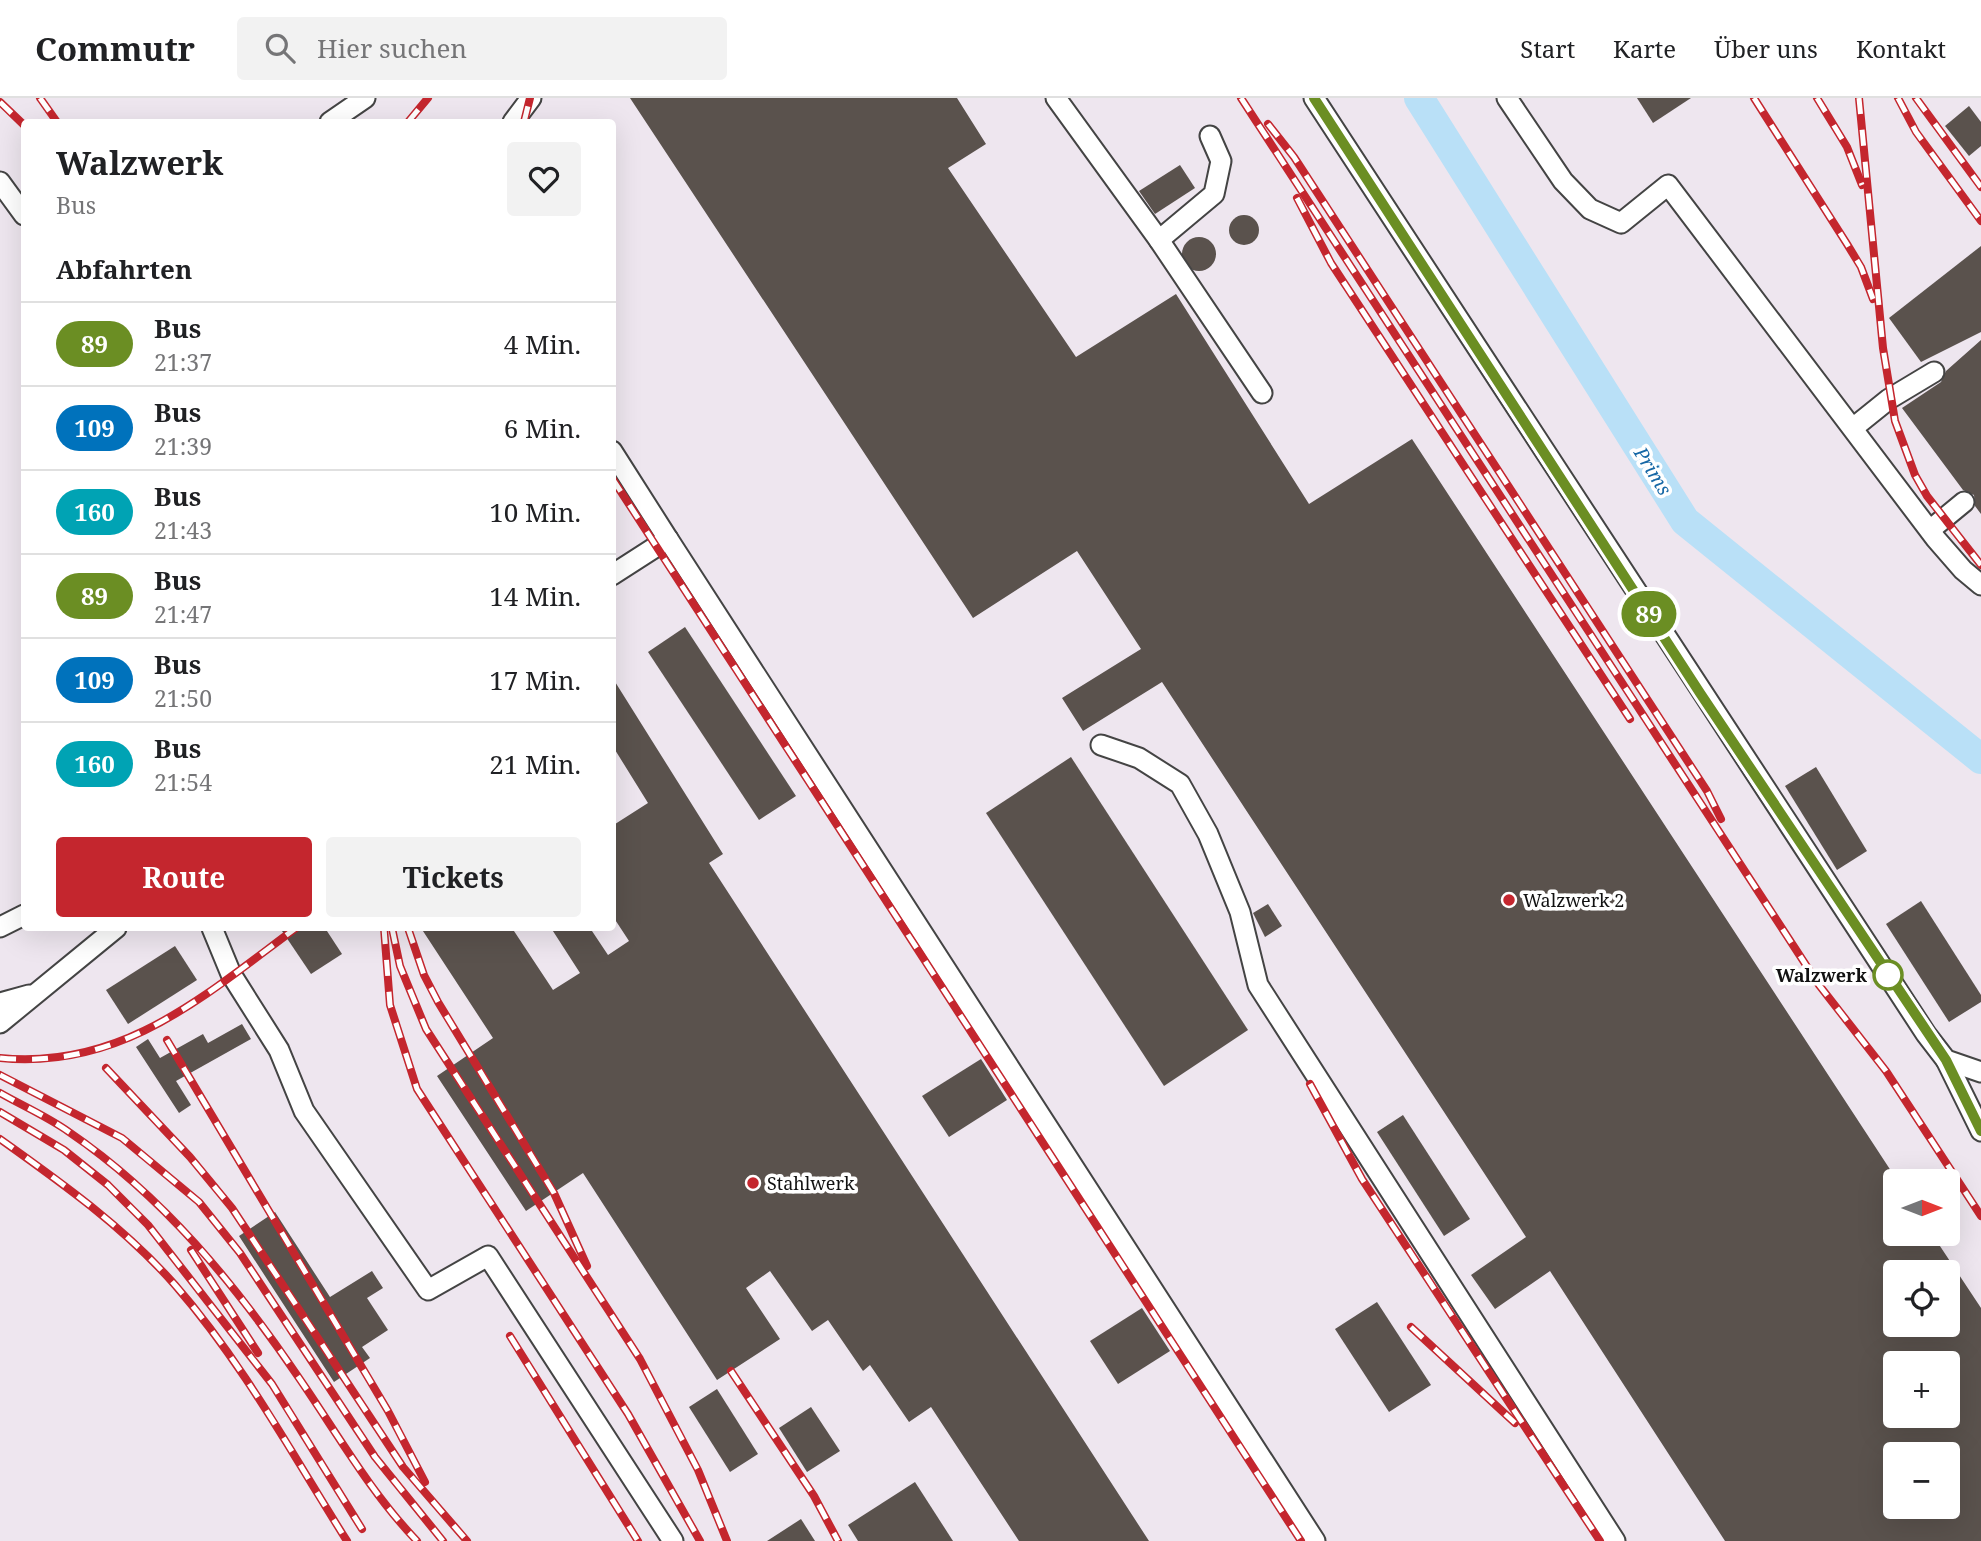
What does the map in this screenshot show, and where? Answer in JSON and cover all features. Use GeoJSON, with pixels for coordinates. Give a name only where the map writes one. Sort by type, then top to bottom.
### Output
{"type":"FeatureCollection","features":[{"type":"Feature","properties":{"kind":"lane"},"geometry":{"type":"LineString","coordinates":[[334,119],[365,98]]}},
{"type":"Feature","properties":{"kind":"lane"},"geometry":{"type":"LineString","coordinates":[[515,119],[531,98]]}},
{"type":"Feature","properties":{"kind":"lane"},"geometry":{"type":"LineString","coordinates":[[1056,98],[1159,240],[1262,393]]}},
{"type":"Feature","properties":{"kind":"lane"},"geometry":{"type":"LineString","coordinates":[[1314,98],[1693,681],[1946,1060],[1981,1131]]}},
{"type":"Feature","properties":{"kind":"lane"},"geometry":{"type":"LineString","coordinates":[[1507,98],[1563,181],[1590,209],[1621,223],[1668,185],[1930,530],[1963,570],[1981,585]]}},
{"type":"Feature","properties":{"kind":"lane"},"geometry":{"type":"LineString","coordinates":[[1159,240],[1214,194],[1222,161],[1210,136]]}},
{"type":"Feature","properties":{"kind":"lane"},"geometry":{"type":"LineString","coordinates":[[0,182],[21,211]]}},
{"type":"Feature","properties":{"kind":"lane"},"geometry":{"type":"LineString","coordinates":[[1853,428],[1889,399],[1934,372]]}},
{"type":"Feature","properties":{"kind":"lane"},"geometry":{"type":"LineString","coordinates":[[616,457],[1315,1541]]}},
{"type":"Feature","properties":{"kind":"lane"},"geometry":{"type":"LineString","coordinates":[[1930,530],[1964,502]]}},
{"type":"Feature","properties":{"kind":"lane"},"geometry":{"type":"LineString","coordinates":[[616,572],[668,539]]}},
{"type":"Feature","properties":{"kind":"lane"},"geometry":{"type":"LineString","coordinates":[[1101,745],[1139,758],[1180,784],[1208,834],[1240,912],[1258,985],[1608,1538]]}},
{"type":"Feature","properties":{"kind":"lane"},"geometry":{"type":"LineString","coordinates":[[0,927],[21,916]]}},
{"type":"Feature","properties":{"kind":"lane"},"geometry":{"type":"LineString","coordinates":[[0,1023],[112,931]]}},
{"type":"Feature","properties":{"kind":"lane"},"geometry":{"type":"LineString","coordinates":[[213,931],[231,974],[279,1049],[304,1111],[428,1290],[488,1256],[673,1541]]}},
{"type":"Feature","properties":{"kind":"lane"},"geometry":{"type":"LineString","coordinates":[[0,1003],[37,993]]}},
{"type":"Feature","properties":{"kind":"lane"},"geometry":{"type":"LineString","coordinates":[[1946,1060],[1981,1072]]}},
{"type":"Feature","properties":{"kind":"shaded area"},"geometry":{"type":"Polygon","coordinates":[[[0,98],[1981,98],[1981,1541],[0,1541],[0,98]]]}},
{"type":"Feature","properties":{"kind":"building","name":"Walzwerk 2"},"geometry":{"type":"Polygon","coordinates":[[[630,98],[957,98],[986,144],[948,168],[1076,357],[1176,294],[1309,504],[1412,439],[1890,1169],[1883,1169],[1883,1246],[1940,1246],[1949,1260],[1883,1260],[1883,1337],[1960,1337],[1960,1276],[1981,1308],[1981,1541],[1725,1541],[1550,1271],[1495,1309],[1471,1275],[1526,1237],[1162,682],[1083,731],[1062,698],[1141,649],[1077,551],[973,618],[630,98]]]}},
{"type":"Feature","properties":{"kind":"building"},"geometry":{"type":"Polygon","coordinates":[[[1637,98],[1691,98],[1653,123],[1637,98]]]}},
{"type":"Feature","properties":{"kind":"building"},"geometry":{"type":"Polygon","coordinates":[[[1969,106],[1981,122],[1981,146],[1969,156],[1945,126],[1969,106]]]}},
{"type":"Feature","properties":{"kind":"building"},"geometry":{"type":"Polygon","coordinates":[[[1180,165],[1195,188],[1155,214],[1139,191],[1180,165]]]}},
{"type":"Feature","properties":{"kind":"building"},"geometry":{"type":"Polygon","coordinates":[[[1244,215],[1250,216],[1258,224],[1258,236],[1250,244],[1244,245],[1238,244],[1230,236],[1229,230],[1230,224],[1238,216],[1244,215]]]}},
{"type":"Feature","properties":{"kind":"building"},"geometry":{"type":"Polygon","coordinates":[[[1199,237],[1211,242],[1216,254],[1211,266],[1199,271],[1187,266],[1182,254],[1187,242],[1199,237]]]}},
{"type":"Feature","properties":{"kind":"building"},"geometry":{"type":"Polygon","coordinates":[[[1981,246],[1981,332],[1921,362],[1889,318],[1981,246]]]}},
{"type":"Feature","properties":{"kind":"building"},"geometry":{"type":"Polygon","coordinates":[[[1981,340],[1981,514],[1975,506],[1974,495],[1963,490],[1902,408],[1941,382],[1946,371],[1981,340]]]}},
{"type":"Feature","properties":{"kind":"building"},"geometry":{"type":"Polygon","coordinates":[[[685,627],[796,796],[759,820],[648,652],[685,627]]]}},
{"type":"Feature","properties":{"kind":"building","name":"Stahlwerk"},"geometry":{"type":"Polygon","coordinates":[[[616,683],[723,854],[709,863],[1149,1541],[1019,1541],[931,1407],[909,1422],[870,1365],[863,1371],[828,1320],[812,1331],[770,1271],[746,1288],[780,1339],[717,1380],[583,1173],[526,1211],[437,1076],[493,1038],[423,931],[514,931],[553,990],[580,973],[553,931],[592,931],[608,955],[629,941],[616,921],[616,823],[648,803],[616,751],[616,683]]]}},
{"type":"Feature","properties":{"kind":"building"},"geometry":{"type":"Polygon","coordinates":[[[1071,757],[1248,1030],[1164,1086],[986,813],[1071,757]]]}},
{"type":"Feature","properties":{"kind":"building"},"geometry":{"type":"Polygon","coordinates":[[[1816,767],[1867,851],[1837,870],[1785,786],[1816,767]]]}},
{"type":"Feature","properties":{"kind":"building"},"geometry":{"type":"Polygon","coordinates":[[[1921,901],[1981,995],[1981,1002],[1949,1022],[1886,924],[1921,901]]]}},
{"type":"Feature","properties":{"kind":"building"},"geometry":{"type":"Polygon","coordinates":[[[1268,904],[1282,926],[1265,937],[1253,913],[1268,904]]]}},
{"type":"Feature","properties":{"kind":"building"},"geometry":{"type":"Polygon","coordinates":[[[282,931],[327,931],[342,954],[311,974],[282,931]]]}},
{"type":"Feature","properties":{"kind":"building"},"geometry":{"type":"Polygon","coordinates":[[[175,946],[197,980],[128,1024],[106,990],[175,946]]]}},
{"type":"Feature","properties":{"kind":"building"},"geometry":{"type":"Polygon","coordinates":[[[242,1024],[251,1039],[176,1081],[191,1105],[179,1113],[136,1047],[148,1039],[160,1058],[203,1034],[208,1043],[242,1024]]]}},
{"type":"Feature","properties":{"kind":"building"},"geometry":{"type":"Polygon","coordinates":[[[981,1059],[1007,1100],[949,1137],[922,1096],[981,1059]]]}},
{"type":"Feature","properties":{"kind":"building"},"geometry":{"type":"Polygon","coordinates":[[[1403,1115],[1470,1219],[1444,1236],[1377,1132],[1403,1115]]]}},
{"type":"Feature","properties":{"kind":"building"},"geometry":{"type":"Polygon","coordinates":[[[275,1212],[330,1297],[372,1271],[383,1288],[367,1298],[388,1330],[362,1347],[370,1358],[334,1382],[239,1236],[275,1212]]]}},
{"type":"Feature","properties":{"kind":"building"},"geometry":{"type":"Polygon","coordinates":[[[1377,1302],[1431,1385],[1389,1412],[1335,1329],[1377,1302]]]}},
{"type":"Feature","properties":{"kind":"building"},"geometry":{"type":"Polygon","coordinates":[[[1142,1308],[1170,1351],[1118,1384],[1090,1341],[1142,1308]]]}},
{"type":"Feature","properties":{"kind":"building"},"geometry":{"type":"Polygon","coordinates":[[[717,1389],[758,1454],[730,1472],[689,1407],[717,1389]]]}},
{"type":"Feature","properties":{"kind":"building"},"geometry":{"type":"Polygon","coordinates":[[[811,1407],[840,1451],[807,1472],[779,1428],[811,1407]]]}},
{"type":"Feature","properties":{"kind":"building"},"geometry":{"type":"Polygon","coordinates":[[[915,1482],[953,1541],[858,1541],[848,1525],[915,1482]]]}},
{"type":"Feature","properties":{"kind":"building"},"geometry":{"type":"Polygon","coordinates":[[[801,1519],[815,1541],[767,1541],[801,1519]]]}},
{"type":"Feature","properties":{"kind":"waterway","name":"Prims"},"geometry":{"type":"LineString","coordinates":[[1419,98],[1685,521],[1981,759]]}},
{"type":"Feature","properties":{"kind":"railway"},"geometry":{"type":"LineString","coordinates":[[40,98],[55,119]]}},
{"type":"Feature","properties":{"kind":"railway"},"geometry":{"type":"LineString","coordinates":[[410,119],[428,98]]}},
{"type":"Feature","properties":{"kind":"railway"},"geometry":{"type":"LineString","coordinates":[[525,119],[530,98]]}},
{"type":"Feature","properties":{"kind":"railway"},"geometry":{"type":"LineString","coordinates":[[1241,98],[1819,985],[1886,1071],[1981,1216]]}},
{"type":"Feature","properties":{"kind":"railway"},"geometry":{"type":"LineString","coordinates":[[1754,98],[1861,267],[1873,299]]}},
{"type":"Feature","properties":{"kind":"railway"},"geometry":{"type":"LineString","coordinates":[[1817,98],[1847,147],[1862,185]]}},
{"type":"Feature","properties":{"kind":"railway"},"geometry":{"type":"LineString","coordinates":[[1859,98],[1883,348],[1895,421],[1915,475],[1927,496],[1981,565]]}},
{"type":"Feature","properties":{"kind":"railway"},"geometry":{"type":"LineString","coordinates":[[1898,98],[1916,132],[1981,221]]}},
{"type":"Feature","properties":{"kind":"railway"},"geometry":{"type":"LineString","coordinates":[[1916,98],[1981,187]]}},
{"type":"Feature","properties":{"kind":"railway"},"geometry":{"type":"LineString","coordinates":[[0,102],[21,122]]}},
{"type":"Feature","properties":{"kind":"railway"},"geometry":{"type":"LineString","coordinates":[[1268,124],[1294,157],[1707,791],[1721,819]]}},
{"type":"Feature","properties":{"kind":"railway"},"geometry":{"type":"LineString","coordinates":[[1297,198],[1331,263],[1630,719]]}},
{"type":"Feature","properties":{"kind":"railway"},"geometry":{"type":"LineString","coordinates":[[616,484],[1301,1541]]}},
{"type":"Feature","properties":{"kind":"railway"},"geometry":{"type":"LineString","coordinates":[[0,1058],[44,1059],[85,1052],[123,1040],[194,1002],[292,931]]}},
{"type":"Feature","properties":{"kind":"railway"},"geometry":{"type":"LineString","coordinates":[[384,931],[390,1005],[417,1089],[628,1414],[700,1541]]}},
{"type":"Feature","properties":{"kind":"railway"},"geometry":{"type":"LineString","coordinates":[[393,931],[400,966],[426,1029],[640,1359],[698,1470],[727,1541]]}},
{"type":"Feature","properties":{"kind":"railway"},"geometry":{"type":"LineString","coordinates":[[409,931],[424,975],[438,1002],[554,1193],[587,1266]]}},
{"type":"Feature","properties":{"kind":"railway"},"geometry":{"type":"LineString","coordinates":[[167,1040],[388,1411],[425,1482]]}},
{"type":"Feature","properties":{"kind":"railway"},"geometry":{"type":"LineString","coordinates":[[106,1068],[190,1157],[232,1208],[403,1467],[467,1541]]}},
{"type":"Feature","properties":{"kind":"railway"},"geometry":{"type":"LineString","coordinates":[[0,1075],[122,1138],[199,1202],[240,1253],[375,1457],[443,1541]]}},
{"type":"Feature","properties":{"kind":"railway"},"geometry":{"type":"LineString","coordinates":[[1310,1084],[1362,1179],[1600,1541]]}},
{"type":"Feature","properties":{"kind":"railway"},"geometry":{"type":"LineString","coordinates":[[0,1093],[44,1116],[103,1157],[136,1184],[196,1244],[250,1309],[384,1503],[417,1541]]}},
{"type":"Feature","properties":{"kind":"railway"},"geometry":{"type":"LineString","coordinates":[[0,1112],[64,1150],[108,1185],[148,1225],[272,1384],[362,1529]]}},
{"type":"Feature","properties":{"kind":"railway"},"geometry":{"type":"LineString","coordinates":[[0,1139],[114,1225],[175,1285],[245,1377],[347,1541]]}},
{"type":"Feature","properties":{"kind":"railway"},"geometry":{"type":"LineString","coordinates":[[191,1250],[258,1353]]}},
{"type":"Feature","properties":{"kind":"railway"},"geometry":{"type":"LineString","coordinates":[[1411,1327],[1515,1423]]}},
{"type":"Feature","properties":{"kind":"railway"},"geometry":{"type":"LineString","coordinates":[[510,1336],[638,1541]]}},
{"type":"Feature","properties":{"kind":"railway"},"geometry":{"type":"LineString","coordinates":[[731,1371],[814,1496],[838,1541]]}},
{"type":"Feature","properties":{"kind":"bus line","name":"89"},"geometry":{"type":"LineString","coordinates":[[1314,98],[1700,693],[1926,1034],[1946,1060],[1981,1131]]}},
{"type":"Feature","properties":{"kind":"place","name":"Walzwerk 2"},"geometry":{"type":"Point","coordinates":[1509,900]}},
{"type":"Feature","properties":{"kind":"place","name":"Walzwerk"},"geometry":{"type":"Point","coordinates":[1888,975]}},
{"type":"Feature","properties":{"kind":"place","name":"Stahlwerk"},"geometry":{"type":"Point","coordinates":[753,1183]}}]}
